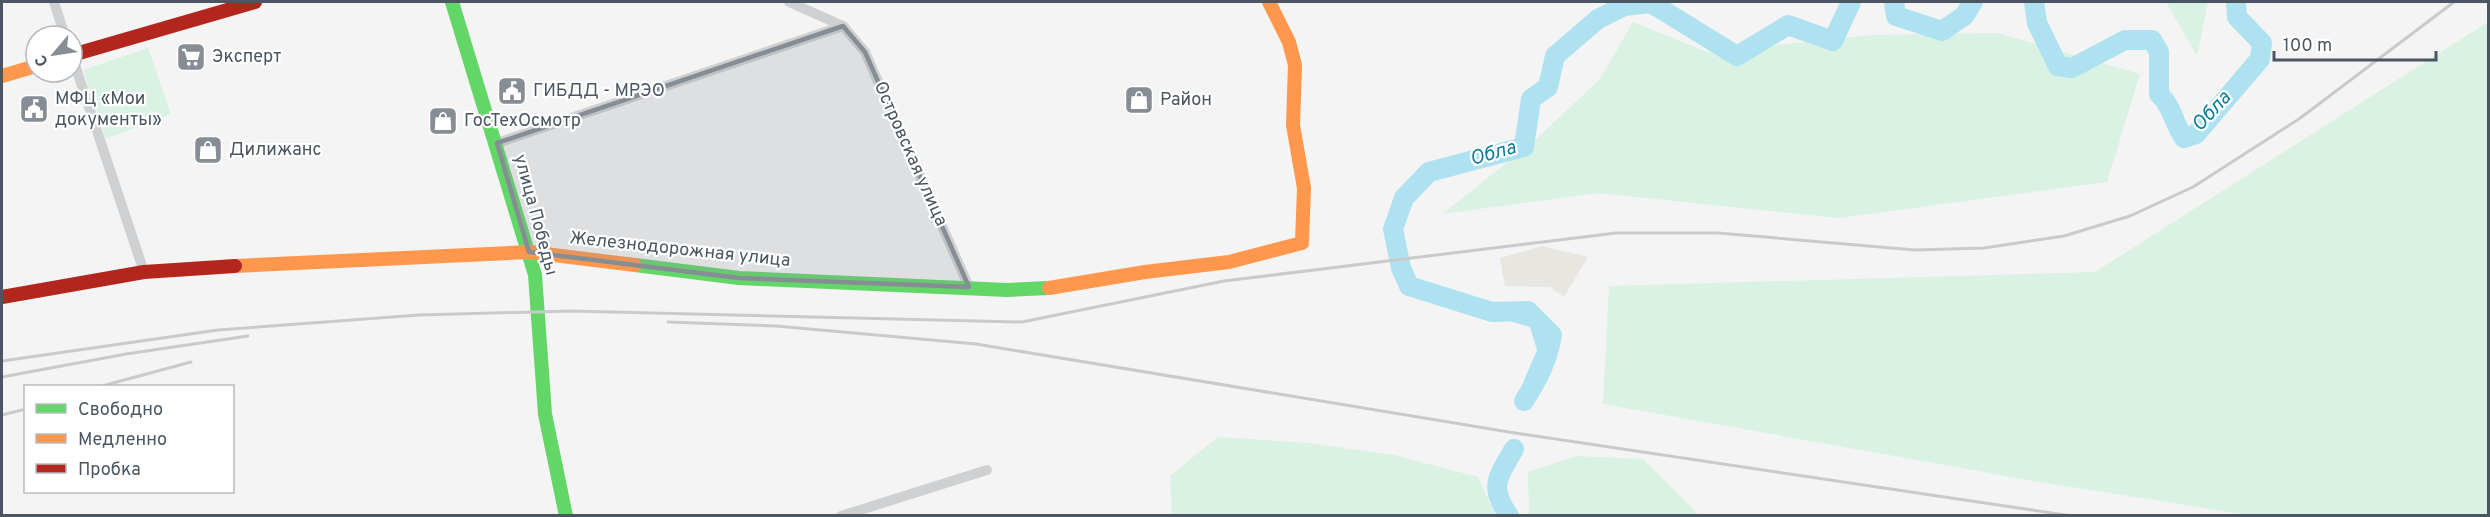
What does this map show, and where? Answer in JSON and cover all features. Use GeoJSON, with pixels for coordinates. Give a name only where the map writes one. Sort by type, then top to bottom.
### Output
{"type":"FeatureCollection","features":[{"type":"Feature","properties":{"kind":"street"},"geometry":{"type":"LineString","coordinates":[[54,2],[61,24]]}},
{"type":"Feature","properties":{"kind":"street"},"geometry":{"type":"LineString","coordinates":[[84,52],[255,2]]}},
{"type":"Feature","properties":{"kind":"street","name":"улица Победы"},"geometry":{"type":"LineString","coordinates":[[452,2],[497,143],[535,275],[545,414],[566,516]]}},
{"type":"Feature","properties":{"kind":"street"},"geometry":{"type":"LineString","coordinates":[[789,2],[843,26]]}},
{"type":"Feature","properties":{"kind":"street","name":"Железнодорожная улица"},"geometry":{"type":"LineString","coordinates":[[2,297],[144,272],[328,260],[529,252],[739,278],[1007,290],[1054,288],[1145,272],[1229,262],[1302,243],[1305,196],[1303,170],[1292,122],[1296,85],[1293,56],[1286,34],[1276,20],[1269,2]]}},
{"type":"Feature","properties":{"kind":"street"},"geometry":{"type":"LineString","coordinates":[[497,143],[843,26]]}},
{"type":"Feature","properties":{"kind":"street","name":"Островская улица"},"geometry":{"type":"LineString","coordinates":[[843,26],[865,52],[969,287]]}},
{"type":"Feature","properties":{"kind":"street"},"geometry":{"type":"LineString","coordinates":[[2,75],[24,69]]}},
{"type":"Feature","properties":{"kind":"street"},"geometry":{"type":"LineString","coordinates":[[81,84],[144,272]]}},
{"type":"Feature","properties":{"kind":"street"},"geometry":{"type":"LineString","coordinates":[[841,516],[866,512],[987,470]]}},
{"type":"Feature","properties":{"kind":"highlighted area"},"geometry":{"type":"Polygon","coordinates":[[[843,26],[865,52],[969,287],[739,278],[529,252],[497,143],[843,26]]]}},
{"type":"Feature","properties":{"kind":"green space"},"geometry":{"type":"Polygon","coordinates":[[[2166,2],[2208,2],[2197,56],[2166,2]]]}},
{"type":"Feature","properties":{"kind":"green space"},"geometry":{"type":"Polygon","coordinates":[[[1633,22],[1707,52],[1871,35],[1997,33],[2140,74],[2107,182],[1839,218],[1598,193],[1442,214],[1532,143],[1600,79],[1633,22]]]}},
{"type":"Feature","properties":{"kind":"green space"},"geometry":{"type":"Polygon","coordinates":[[[2488,22],[2488,515],[2249,515],[2040,482],[1603,404],[1609,286],[2095,272],[2488,22]]]}},
{"type":"Feature","properties":{"kind":"green space"},"geometry":{"type":"Polygon","coordinates":[[[148,48],[171,114],[106,139],[84,70],[148,48]]]}},
{"type":"Feature","properties":{"kind":"green space"},"geometry":{"type":"Polygon","coordinates":[[[1218,437],[1308,443],[1394,455],[1478,477],[1495,515],[1172,515],[1170,476],[1218,437]]]}},
{"type":"Feature","properties":{"kind":"green space"},"geometry":{"type":"Polygon","coordinates":[[[1577,456],[1643,459],[1699,515],[1529,515],[1528,472],[1577,456]]]}},
{"type":"Feature","properties":{"kind":"sand"},"geometry":{"type":"Polygon","coordinates":[[[1542,246],[1588,257],[1564,297],[1550,287],[1505,286],[1500,258],[1542,246]]]}},
{"type":"Feature","properties":{"kind":"water"},"geometry":{"type":"Polygon","coordinates":[[[1409,286],[1492,312],[1528,311],[1552,335],[1542,369],[1524,401],[1520,397],[1537,350],[1530,327],[1453,305],[1432,303],[1401,291],[1409,286]]]}},
{"type":"Feature","properties":{"kind":"waterway","name":"Обла"},"geometry":{"type":"LineString","coordinates":[[1524,401],[1542,369],[1552,335],[1528,311],[1492,312],[1409,286],[1401,268],[1393,229],[1404,198],[1429,172],[1524,147],[1531,99],[1548,87],[1555,56],[1598,19],[1624,6],[1651,3],[1737,56],[1788,25],[1833,41],[1851,2]]}},
{"type":"Feature","properties":{"kind":"waterway","name":"Обла"},"geometry":{"type":"LineString","coordinates":[[1894,2],[1896,16],[1942,31],[1964,16],[1973,2]]}},
{"type":"Feature","properties":{"kind":"waterway","name":"Обла"},"geometry":{"type":"LineString","coordinates":[[2034,2],[2037,23],[2058,66],[2072,68],[2125,40],[2152,40],[2159,52],[2159,94],[2168,105],[2184,138],[2196,134],[2260,59],[2262,43],[2237,17],[2236,2]]}},
{"type":"Feature","properties":{"kind":"waterway","name":"Обла"},"geometry":{"type":"LineString","coordinates":[[1509,516],[1497,489],[1500,475],[1514,449]]}},
{"type":"Feature","properties":{"kind":"railway"},"geometry":{"type":"LineString","coordinates":[[2,361],[218,330],[419,315],[571,311],[1022,322],[1224,281],[1616,233],[1718,233],[1915,250],[1984,248],[2064,236],[2130,216],[2193,187],[2299,119],[2454,2]]}},
{"type":"Feature","properties":{"kind":"railway"},"geometry":{"type":"LineString","coordinates":[[668,322],[776,326],[976,344],[1515,433],[2072,516]]}},
{"type":"Feature","properties":{"kind":"railway"},"geometry":{"type":"LineString","coordinates":[[2,377],[126,354],[248,336]]}},
{"type":"Feature","properties":{"kind":"railway"},"geometry":{"type":"LineString","coordinates":[[106,385],[191,362]]}},
{"type":"Feature","properties":{"kind":"railway"},"geometry":{"type":"LineString","coordinates":[[2,415],[24,410]]}},
{"type":"Feature","properties":{"kind":"traffic: fast"},"geometry":{"type":"LineString","coordinates":[[452,2],[535,275],[545,414],[566,516]]}},
{"type":"Feature","properties":{"kind":"traffic: fast"},"geometry":{"type":"LineString","coordinates":[[635,265],[739,278],[1007,290],[1049,288]]}},
{"type":"Feature","properties":{"kind":"traffic: slow"},"geometry":{"type":"LineString","coordinates":[[1049,288],[1145,272],[1229,262],[1302,243],[1304,188],[1293,125],[1295,65],[1289,42],[1269,2]]}},
{"type":"Feature","properties":{"kind":"traffic: slow"},"geometry":{"type":"LineString","coordinates":[[2,76],[24,70]]}},
{"type":"Feature","properties":{"kind":"traffic: slow"},"geometry":{"type":"LineString","coordinates":[[235,266],[529,252],[635,265]]}},
{"type":"Feature","properties":{"kind":"traffic: jam"},"geometry":{"type":"LineString","coordinates":[[84,52],[255,2]]}},
{"type":"Feature","properties":{"kind":"traffic: jam"},"geometry":{"type":"LineString","coordinates":[[2,297],[144,272],[235,266]]}},
{"type":"Feature","properties":{"kind":"place","name":"Эксперт"},"geometry":{"type":"Point","coordinates":[191,57]}},
{"type":"Feature","properties":{"kind":"place","name":"ГИБДД - МРЭО"},"geometry":{"type":"Point","coordinates":[512,91]}},
{"type":"Feature","properties":{"kind":"place","name":"Район"},"geometry":{"type":"Point","coordinates":[1139,100]}},
{"type":"Feature","properties":{"kind":"place","name":"МФЦ «Мои документы»"},"geometry":{"type":"Point","coordinates":[34,109]}},
{"type":"Feature","properties":{"kind":"place","name":"ГосТехОсмотр"},"geometry":{"type":"Point","coordinates":[443,121]}},
{"type":"Feature","properties":{"kind":"place","name":"Дилижанс"},"geometry":{"type":"Point","coordinates":[208,150]}}]}
